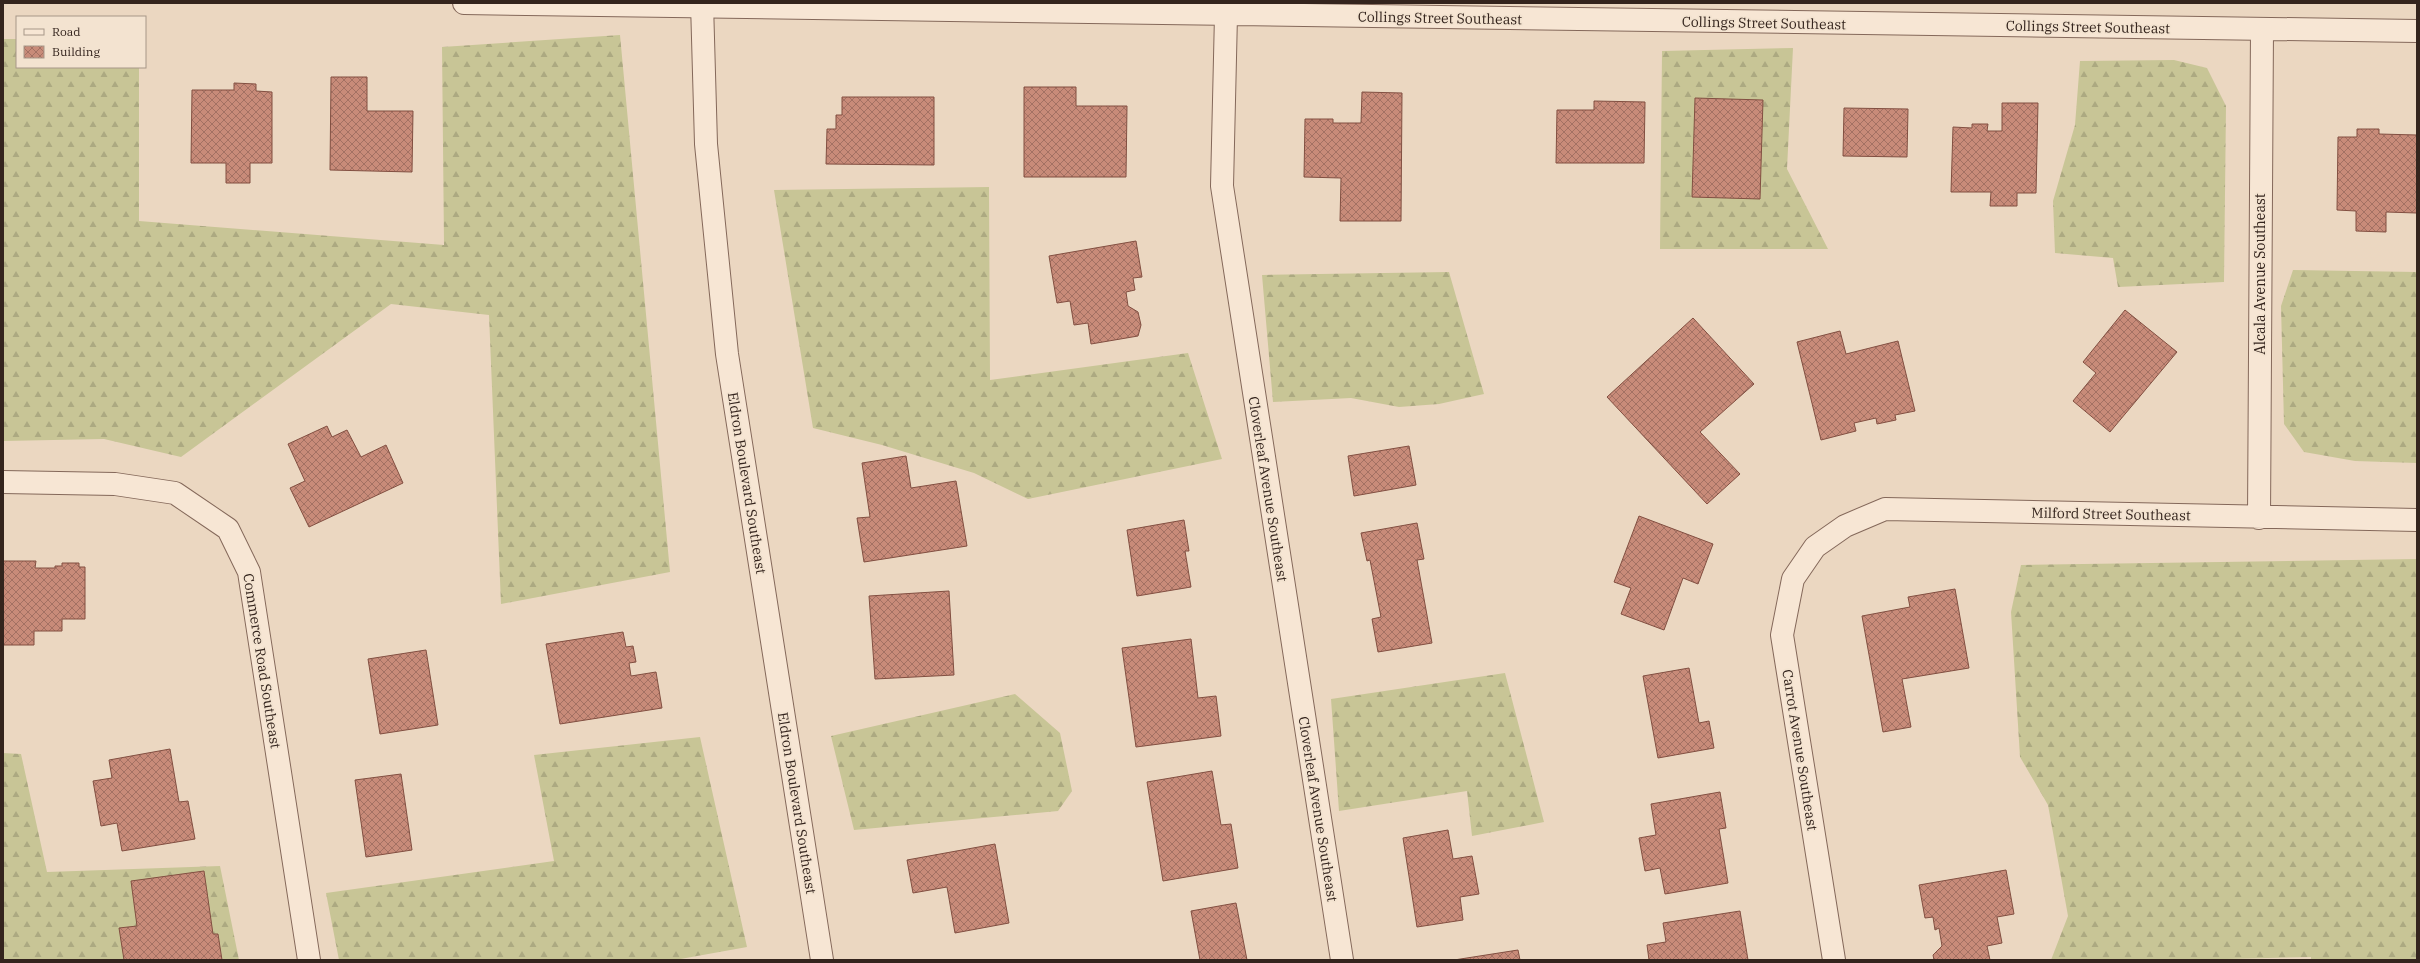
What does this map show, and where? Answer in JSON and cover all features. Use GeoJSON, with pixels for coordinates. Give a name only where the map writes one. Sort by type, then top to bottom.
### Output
{"type":"FeatureCollection","features":[{"type":"Feature","properties":{"kind":"street","name":"Collings Street Southeast"},"geometry":{"type":"LineString","coordinates":[[464,3],[702,5],[1226,15],[2417,32]]}},
{"type":"Feature","properties":{"kind":"street","name":"Eldron Boulevard Southeast"},"geometry":{"type":"LineString","coordinates":[[702,5],[706,144],[727,354],[822,960]]}},
{"type":"Feature","properties":{"kind":"street","name":"Cloverleaf Avenue Southeast"},"geometry":{"type":"LineString","coordinates":[[1226,15],[1222,186],[1342,960]]}},
{"type":"Feature","properties":{"kind":"street","name":"Alcala Avenue Southeast"},"geometry":{"type":"LineString","coordinates":[[2259,518],[2262,30]]}},
{"type":"Feature","properties":{"kind":"street","name":"Commerce Road Southeast"},"geometry":{"type":"LineString","coordinates":[[3,482],[115,484],[175,493],[228,529],[249,572],[309,960]]}},
{"type":"Feature","properties":{"kind":"street","name":"Milford Street Southeast"},"geometry":{"type":"LineString","coordinates":[[1815,547],[1845,526],[1885,509],[2259,518],[2417,520]]}},
{"type":"Feature","properties":{"kind":"street","name":"Carrot Avenue Southeast"},"geometry":{"type":"LineString","coordinates":[[1815,547],[1793,579],[1782,635],[1834,960]]}},
{"type":"Feature","properties":{"kind":"green space"},"geometry":{"type":"Polygon","coordinates":[[[620,35],[670,572],[501,604],[489,315],[391,304],[181,457],[104,439],[3,441],[3,39],[16,39],[16,68],[139,68],[139,221],[444,245],[442,47],[620,35]]]}},
{"type":"Feature","properties":{"kind":"green space"},"geometry":{"type":"Polygon","coordinates":[[[1793,48],[1787,169],[1828,249],[1660,249],[1662,51],[1793,48]]]}},
{"type":"Feature","properties":{"kind":"green space"},"geometry":{"type":"Polygon","coordinates":[[[2174,60],[2207,68],[2226,106],[2224,282],[2118,287],[2113,258],[2055,253],[2053,201],[2075,125],[2080,61],[2174,60]]]}},
{"type":"Feature","properties":{"kind":"green space"},"geometry":{"type":"Polygon","coordinates":[[[989,187],[990,380],[1188,353],[1222,459],[1028,499],[974,473],[882,445],[813,428],[774,190],[989,187]]]}},
{"type":"Feature","properties":{"kind":"green space"},"geometry":{"type":"Polygon","coordinates":[[[2293,270],[2417,272],[2417,463],[2355,461],[2304,452],[2284,424],[2281,306],[2293,270]]]}},
{"type":"Feature","properties":{"kind":"green space"},"geometry":{"type":"Polygon","coordinates":[[[1449,272],[1484,394],[1439,404],[1399,407],[1351,398],[1273,402],[1262,275],[1449,272]]]}},
{"type":"Feature","properties":{"kind":"green space"},"geometry":{"type":"Polygon","coordinates":[[[2417,559],[2417,960],[2311,960],[2311,957],[2187,960],[2051,960],[2068,916],[2048,805],[2020,757],[2011,612],[2021,565],[2417,559]]]}},
{"type":"Feature","properties":{"kind":"green space"},"geometry":{"type":"Polygon","coordinates":[[[1505,673],[1544,822],[1472,836],[1467,791],[1339,811],[1331,699],[1505,673]]]}},
{"type":"Feature","properties":{"kind":"green space"},"geometry":{"type":"Polygon","coordinates":[[[1015,694],[1060,733],[1072,791],[1058,811],[854,830],[831,736],[1015,694]]]}},
{"type":"Feature","properties":{"kind":"green space"},"geometry":{"type":"Polygon","coordinates":[[[700,737],[747,947],[675,960],[339,960],[326,893],[554,861],[534,755],[700,737]]]}},
{"type":"Feature","properties":{"kind":"green space"},"geometry":{"type":"Polygon","coordinates":[[[3,753],[21,754],[47,872],[220,866],[239,960],[3,960],[3,753]]]}},
{"type":"Feature","properties":{"kind":"building"},"geometry":{"type":"Polygon","coordinates":[[[331,77],[367,77],[367,111],[413,111],[412,172],[330,170],[331,77]]]}},
{"type":"Feature","properties":{"kind":"building"},"geometry":{"type":"Polygon","coordinates":[[[234,83],[256,84],[256,91],[272,92],[272,163],[250,163],[250,183],[226,183],[226,163],[191,163],[192,90],[234,90],[234,83]]]}},
{"type":"Feature","properties":{"kind":"building"},"geometry":{"type":"Polygon","coordinates":[[[1024,87],[1076,87],[1076,106],[1127,106],[1126,177],[1024,177],[1024,87]]]}},
{"type":"Feature","properties":{"kind":"building"},"geometry":{"type":"Polygon","coordinates":[[[1362,92],[1402,93],[1401,221],[1340,221],[1341,178],[1304,177],[1305,119],[1333,119],[1333,123],[1361,123],[1362,92]]]}},
{"type":"Feature","properties":{"kind":"building"},"geometry":{"type":"Polygon","coordinates":[[[842,97],[934,97],[934,165],[826,164],[827,129],[836,129],[836,115],[842,115],[842,97]]]}},
{"type":"Feature","properties":{"kind":"building"},"geometry":{"type":"Polygon","coordinates":[[[1695,98],[1763,100],[1760,199],[1692,197],[1695,98]]]}},
{"type":"Feature","properties":{"kind":"building"},"geometry":{"type":"Polygon","coordinates":[[[1594,101],[1645,102],[1644,163],[1556,163],[1557,110],[1594,110],[1594,101]]]}},
{"type":"Feature","properties":{"kind":"building"},"geometry":{"type":"Polygon","coordinates":[[[2002,103],[2038,103],[2036,193],[2017,193],[2017,206],[1990,206],[1991,192],[1951,192],[1953,127],[1972,128],[1972,124],[1988,124],[1987,131],[2002,131],[2002,103]]]}},
{"type":"Feature","properties":{"kind":"building"},"geometry":{"type":"Polygon","coordinates":[[[1844,108],[1908,109],[1907,157],[1843,156],[1844,108]]]}},
{"type":"Feature","properties":{"kind":"building"},"geometry":{"type":"Polygon","coordinates":[[[2357,129],[2379,129],[2379,134],[2417,135],[2417,213],[2386,212],[2386,232],[2356,231],[2356,211],[2337,210],[2338,137],[2357,137],[2357,129]]]}},
{"type":"Feature","properties":{"kind":"building"},"geometry":{"type":"Polygon","coordinates":[[[1136,241],[1142,277],[1133,278],[1135,290],[1126,292],[1128,306],[1138,312],[1141,325],[1138,336],[1091,344],[1088,323],[1074,325],[1070,301],[1057,303],[1049,256],[1136,241]]]}},
{"type":"Feature","properties":{"kind":"building"},"geometry":{"type":"Polygon","coordinates":[[[2125,310],[2177,352],[2110,432],[2073,401],[2096,373],[2083,362],[2125,310]]]}},
{"type":"Feature","properties":{"kind":"building"},"geometry":{"type":"Polygon","coordinates":[[[1693,318],[1754,384],[1700,432],[1740,474],[1707,504],[1607,397],[1693,318]]]}},
{"type":"Feature","properties":{"kind":"building"},"geometry":{"type":"Polygon","coordinates":[[[1840,331],[1846,354],[1898,341],[1915,411],[1895,415],[1896,420],[1877,424],[1876,418],[1854,423],[1856,431],[1821,440],[1797,342],[1840,331]]]}},
{"type":"Feature","properties":{"kind":"building"},"geometry":{"type":"Polygon","coordinates":[[[327,426],[332,437],[347,430],[361,457],[386,445],[403,483],[309,527],[290,488],[305,481],[288,444],[327,426]]]}},
{"type":"Feature","properties":{"kind":"building"},"geometry":{"type":"Polygon","coordinates":[[[1409,446],[1416,485],[1354,496],[1348,456],[1409,446]]]}},
{"type":"Feature","properties":{"kind":"building"},"geometry":{"type":"Polygon","coordinates":[[[906,456],[911,488],[956,481],[967,546],[864,562],[857,518],[870,517],[862,463],[906,456]]]}},
{"type":"Feature","properties":{"kind":"building"},"geometry":{"type":"Polygon","coordinates":[[[1639,516],[1713,544],[1698,584],[1683,578],[1664,630],[1621,614],[1631,588],[1614,582],[1639,516]]]}},
{"type":"Feature","properties":{"kind":"building"},"geometry":{"type":"Polygon","coordinates":[[[1184,520],[1189,551],[1185,551],[1191,587],[1137,596],[1127,530],[1184,520]]]}},
{"type":"Feature","properties":{"kind":"building"},"geometry":{"type":"Polygon","coordinates":[[[1417,523],[1424,559],[1417,560],[1432,643],[1378,652],[1372,619],[1381,617],[1370,560],[1367,561],[1361,533],[1417,523]]]}},
{"type":"Feature","properties":{"kind":"building"},"geometry":{"type":"Polygon","coordinates":[[[3,561],[36,561],[35,568],[55,568],[55,566],[62,566],[62,563],[79,563],[79,567],[85,567],[85,619],[62,619],[62,631],[34,631],[34,645],[3,645],[3,561]]]}},
{"type":"Feature","properties":{"kind":"building"},"geometry":{"type":"Polygon","coordinates":[[[1955,589],[1969,668],[1902,679],[1911,727],[1883,732],[1862,616],[1910,607],[1908,597],[1955,589]]]}},
{"type":"Feature","properties":{"kind":"building"},"geometry":{"type":"Polygon","coordinates":[[[949,591],[954,675],[875,679],[869,596],[949,591]]]}},
{"type":"Feature","properties":{"kind":"building"},"geometry":{"type":"Polygon","coordinates":[[[623,632],[626,647],[633,646],[636,662],[629,663],[631,676],[656,672],[662,708],[560,724],[546,644],[623,632]]]}},
{"type":"Feature","properties":{"kind":"building"},"geometry":{"type":"Polygon","coordinates":[[[1191,639],[1198,698],[1216,696],[1221,736],[1136,747],[1122,648],[1191,639]]]}},
{"type":"Feature","properties":{"kind":"building"},"geometry":{"type":"Polygon","coordinates":[[[426,650],[438,725],[380,734],[368,659],[426,650]]]}},
{"type":"Feature","properties":{"kind":"building"},"geometry":{"type":"Polygon","coordinates":[[[1689,668],[1699,723],[1709,721],[1714,748],[1658,758],[1643,676],[1689,668]]]}},
{"type":"Feature","properties":{"kind":"building"},"geometry":{"type":"Polygon","coordinates":[[[170,749],[179,802],[188,801],[195,839],[122,851],[117,823],[101,826],[93,781],[112,778],[109,760],[170,749]]]}},
{"type":"Feature","properties":{"kind":"building"},"geometry":{"type":"Polygon","coordinates":[[[1212,771],[1221,825],[1231,824],[1238,868],[1163,881],[1147,782],[1212,771]]]}},
{"type":"Feature","properties":{"kind":"building"},"geometry":{"type":"Polygon","coordinates":[[[401,774],[412,850],[366,857],[355,780],[401,774]]]}},
{"type":"Feature","properties":{"kind":"building"},"geometry":{"type":"Polygon","coordinates":[[[1720,792],[1726,828],[1719,829],[1728,883],[1665,894],[1660,868],[1645,871],[1639,838],[1656,835],[1651,804],[1720,792]]]}},
{"type":"Feature","properties":{"kind":"building"},"geometry":{"type":"Polygon","coordinates":[[[1448,830],[1453,859],[1472,856],[1479,894],[1460,897],[1463,920],[1417,927],[1403,838],[1448,830]]]}},
{"type":"Feature","properties":{"kind":"building"},"geometry":{"type":"Polygon","coordinates":[[[995,844],[1009,923],[955,933],[947,887],[913,893],[907,860],[995,844]]]}},
{"type":"Feature","properties":{"kind":"building"},"geometry":{"type":"Polygon","coordinates":[[[2006,870],[2014,914],[1997,917],[2002,943],[1987,946],[1990,960],[1934,960],[1933,955],[1942,946],[1939,928],[1935,930],[1933,917],[1925,918],[1919,885],[2006,870]]]}},
{"type":"Feature","properties":{"kind":"building"},"geometry":{"type":"Polygon","coordinates":[[[204,871],[213,934],[218,934],[222,960],[124,960],[119,928],[137,926],[131,881],[204,871]]]}},
{"type":"Feature","properties":{"kind":"building"},"geometry":{"type":"Polygon","coordinates":[[[1236,903],[1247,960],[1200,960],[1191,911],[1236,903]]]}},
{"type":"Feature","properties":{"kind":"building"},"geometry":{"type":"Polygon","coordinates":[[[1740,911],[1748,960],[1649,960],[1647,945],[1666,942],[1663,923],[1740,911]]]}},
{"type":"Feature","properties":{"kind":"building"},"geometry":{"type":"Polygon","coordinates":[[[1518,950],[1520,960],[1454,960],[1518,950]]]}}]}
